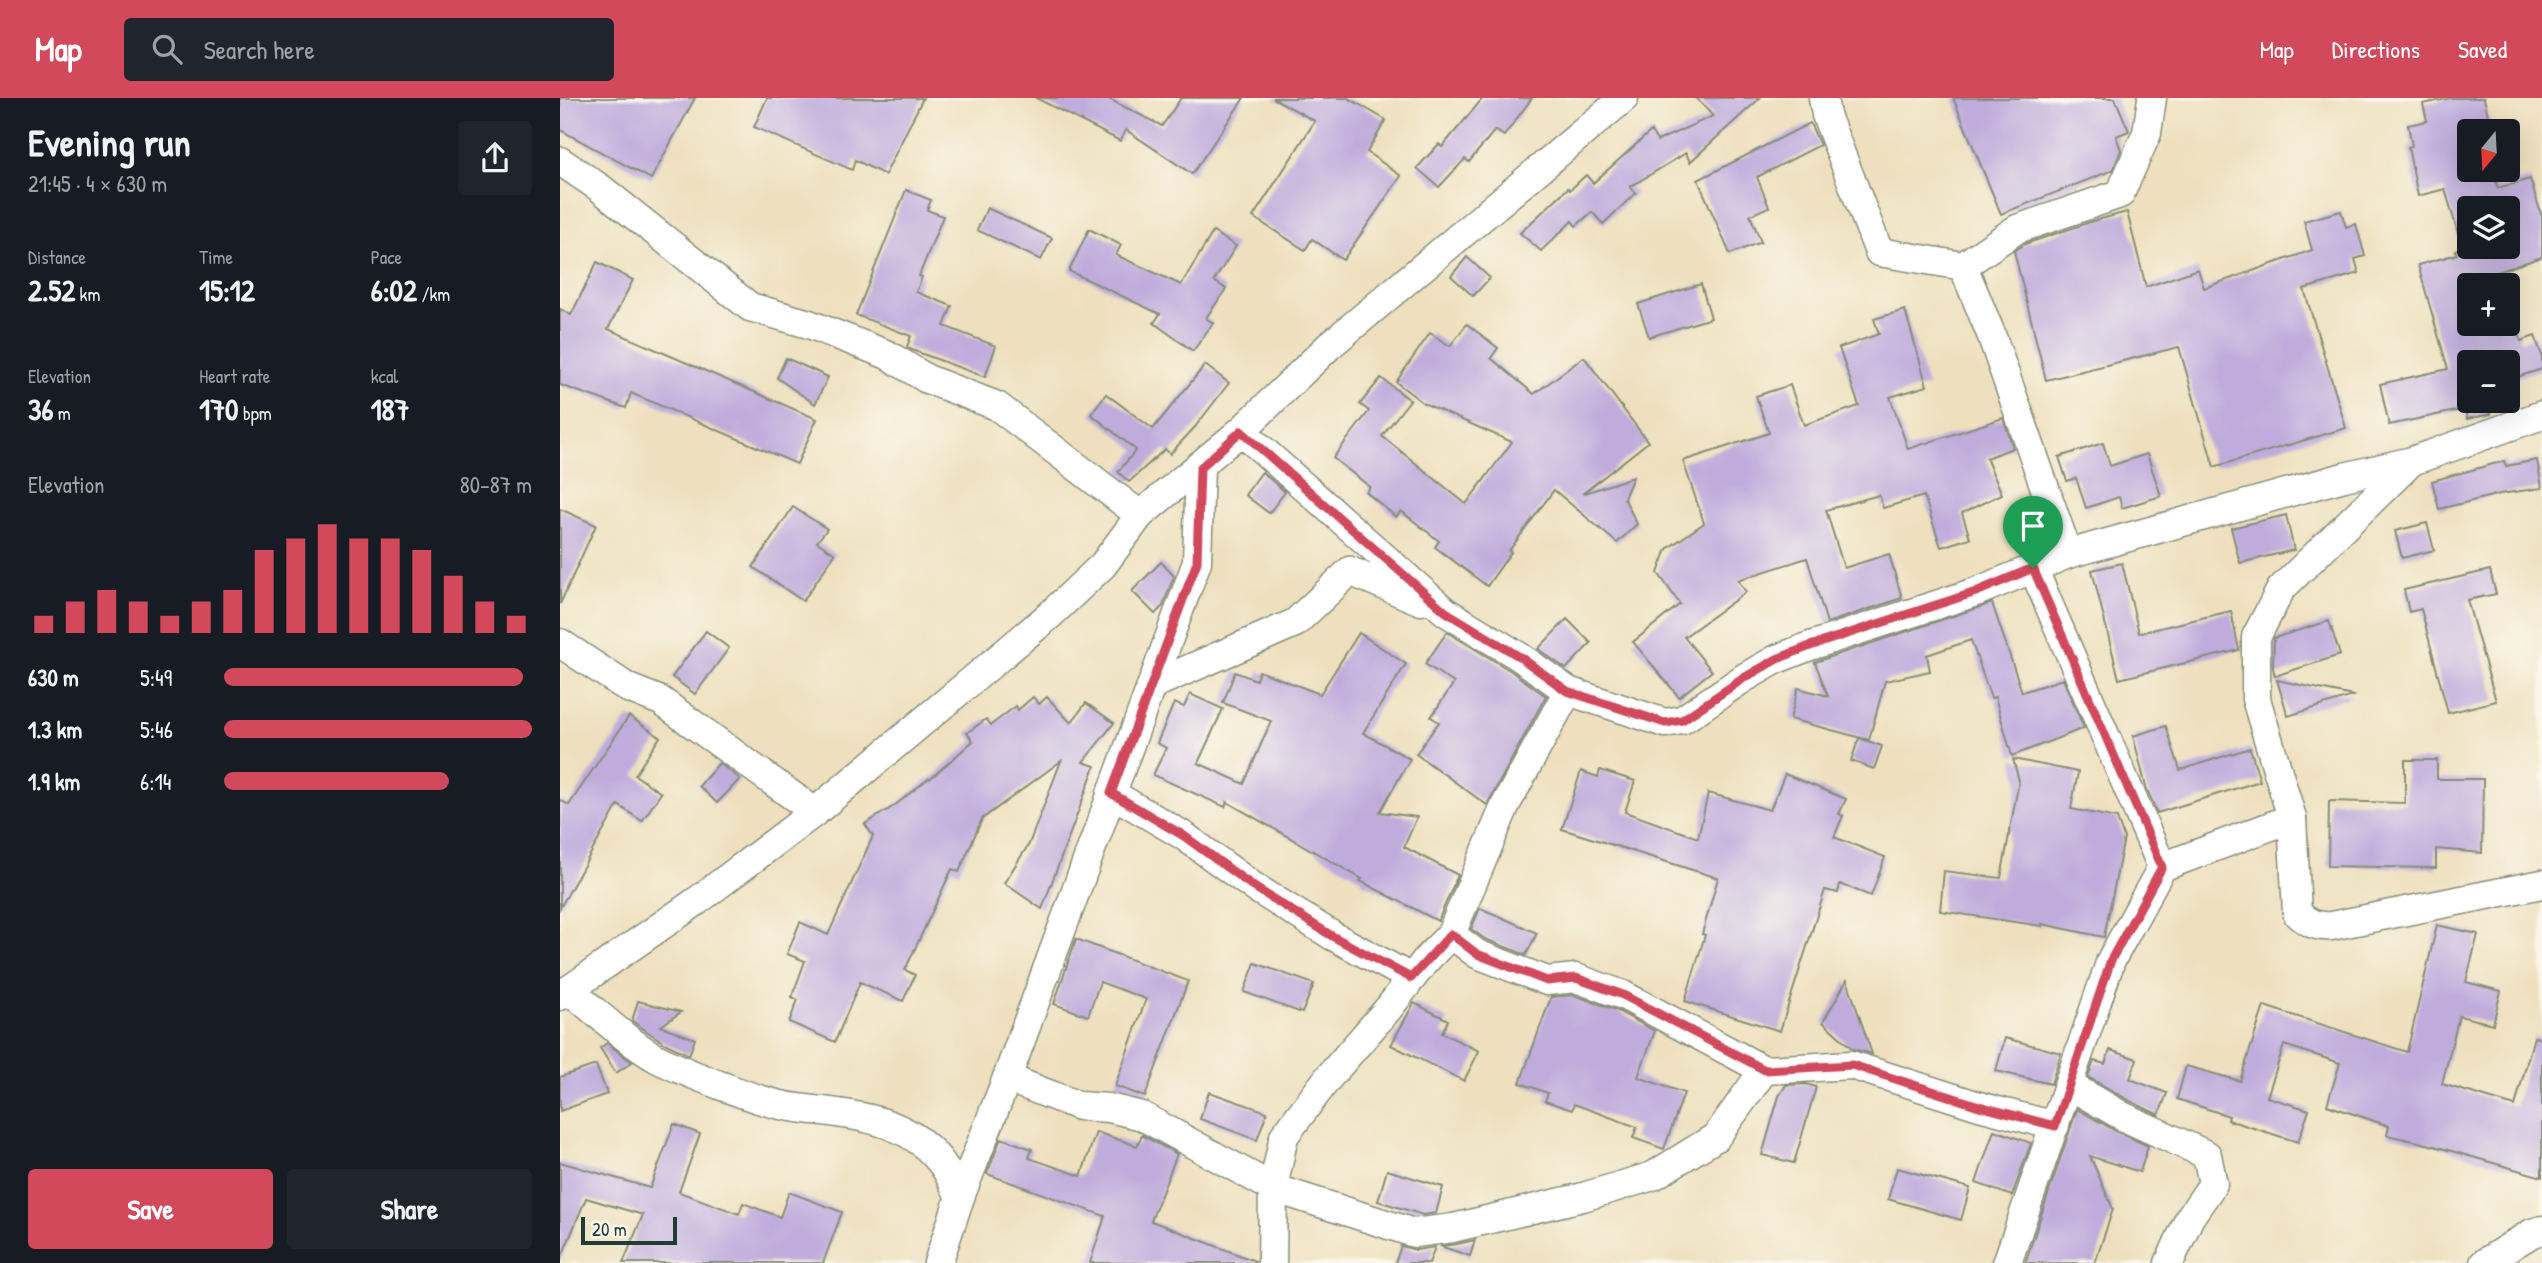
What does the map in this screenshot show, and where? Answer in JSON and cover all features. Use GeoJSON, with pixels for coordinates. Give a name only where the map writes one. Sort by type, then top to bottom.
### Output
{"type":"FeatureCollection","features":[{"type":"Feature","properties":{"kind":"street"},"geometry":{"type":"LineString","coordinates":[[960,1197],[940,1160],[911,1134],[884,1121],[826,1110],[797,1108],[720,1085],[658,1059],[565,993],[697,901],[815,812],[1049,615],[1103,565],[1140,515],[1200,468],[1329,346],[1624,98]]}},
{"type":"Feature","properties":{"kind":"street"},"geometry":{"type":"LineString","coordinates":[[1823,98],[1826,115],[1879,252],[1963,266],[2017,229],[2120,194],[2147,133],[2152,98]]}},
{"type":"Feature","properties":{"kind":"street"},"geometry":{"type":"LineString","coordinates":[[560,161],[600,188],[750,307],[809,324],[888,355],[927,379],[997,406],[1140,515]]}},
{"type":"Feature","properties":{"kind":"street"},"geometry":{"type":"LineString","coordinates":[[1963,266],[1992,334],[2068,554]]}},
{"type":"Feature","properties":{"kind":"street"},"geometry":{"type":"LineString","coordinates":[[1152,685],[1295,622],[1350,571],[1446,612],[1520,657],[1567,691],[1665,723],[1682,720],[1777,659],[1976,592],[2068,554],[2344,477],[2412,461],[2542,415]]}},
{"type":"Feature","properties":{"kind":"street"},"geometry":{"type":"LineString","coordinates":[[1241,431],[1446,612]]}},
{"type":"Feature","properties":{"kind":"street"},"geometry":{"type":"LineString","coordinates":[[2412,461],[2281,589],[2256,637],[2256,699],[2292,818],[2297,913],[2307,922],[2319,926],[2542,884]]}},
{"type":"Feature","properties":{"kind":"street"},"geometry":{"type":"LineString","coordinates":[[938,1263],[960,1197],[1007,1078],[1197,562],[1200,468]]}},
{"type":"Feature","properties":{"kind":"street"},"geometry":{"type":"LineString","coordinates":[[2033,568],[2162,867]]}},
{"type":"Feature","properties":{"kind":"street"},"geometry":{"type":"LineString","coordinates":[[560,643],[628,688],[661,701],[815,812]]}},
{"type":"Feature","properties":{"kind":"street"},"geometry":{"type":"LineString","coordinates":[[1272,1263],[1273,1188],[1283,1136],[1411,978],[1451,934],[1505,806],[1567,691]]}},
{"type":"Feature","properties":{"kind":"street"},"geometry":{"type":"LineString","coordinates":[[1111,793],[1184,836],[1254,887],[1332,936],[1411,978]]}},
{"type":"Feature","properties":{"kind":"street"},"geometry":{"type":"LineString","coordinates":[[2007,1263],[2111,960],[2162,867],[2292,818]]}},
{"type":"Feature","properties":{"kind":"street"},"geometry":{"type":"LineString","coordinates":[[1451,934],[1477,954],[1547,981],[1576,978],[1623,995],[1765,1070],[1852,1065],[1979,1106],[2055,1126]]}},
{"type":"Feature","properties":{"kind":"street"},"geometry":{"type":"LineString","coordinates":[[1007,1078],[1079,1106],[1109,1108],[1142,1116],[1273,1188],[1414,1233],[1452,1228],[1518,1213],[1653,1176],[1716,1137],[1765,1070]]}},
{"type":"Feature","properties":{"kind":"street"},"geometry":{"type":"LineString","coordinates":[[2069,1085],[2124,1117],[2207,1155],[2213,1184],[2190,1217],[2169,1263]]}},
{"type":"Feature","properties":{"kind":"street"},"geometry":{"type":"LineString","coordinates":[[2484,1263],[2532,1233],[2542,1230]]}},
{"type":"Feature","properties":{"kind":"building"},"geometry":{"type":"Polygon","coordinates":[[[560,98],[695,98],[651,179],[560,130],[560,98]]]}},
{"type":"Feature","properties":{"kind":"building"},"geometry":{"type":"Polygon","coordinates":[[[767,98],[923,98],[885,175],[855,160],[852,170],[754,127],[767,98]]]}},
{"type":"Feature","properties":{"kind":"building"},"geometry":{"type":"Polygon","coordinates":[[[1036,98],[1107,98],[1162,126],[1181,98],[1244,98],[1192,174],[1126,130],[1120,141],[1036,98]]]}},
{"type":"Feature","properties":{"kind":"building"},"geometry":{"type":"Polygon","coordinates":[[[1273,98],[1348,98],[1386,120],[1367,152],[1401,176],[1343,260],[1312,239],[1305,250],[1253,217],[1315,121],[1273,98]]]}},
{"type":"Feature","properties":{"kind":"building"},"geometry":{"type":"Polygon","coordinates":[[[1483,98],[1532,98],[1504,136],[1495,130],[1469,162],[1465,159],[1439,187],[1417,168],[1439,144],[1442,147],[1483,98]]]}},
{"type":"Feature","properties":{"kind":"building"},"geometry":{"type":"Polygon","coordinates":[[[1696,98],[1760,98],[1690,162],[1686,153],[1630,187],[1636,193],[1603,224],[1592,212],[1576,226],[1572,221],[1541,251],[1520,233],[1568,188],[1570,190],[1586,175],[1593,183],[1651,131],[1657,141],[1713,116],[1696,98]]]}},
{"type":"Feature","properties":{"kind":"building"},"geometry":{"type":"Polygon","coordinates":[[[1953,98],[2115,98],[2129,131],[2116,136],[2121,150],[2113,170],[2001,214],[1953,98]]]}},
{"type":"Feature","properties":{"kind":"building"},"geometry":{"type":"Polygon","coordinates":[[[2451,98],[2484,98],[2489,119],[2457,119],[2457,182],[2496,182],[2498,188],[2530,179],[2542,217],[2542,257],[2497,273],[2457,273],[2457,336],[2519,336],[2521,341],[2535,336],[2542,356],[2542,369],[2520,376],[2520,350],[2457,350],[2457,411],[2389,425],[2380,384],[2448,369],[2418,265],[2457,254],[2457,259],[2520,259],[2520,196],[2457,196],[2457,230],[2445,189],[2418,196],[2408,147],[2412,146],[2408,125],[2427,121],[2423,104],[2451,98]]]}},
{"type":"Feature","properties":{"kind":"building"},"geometry":{"type":"Polygon","coordinates":[[[1810,123],[1820,145],[1757,177],[1769,207],[1750,215],[1761,242],[1730,254],[1698,180],[1810,123]]]}},
{"type":"Feature","properties":{"kind":"building"},"geometry":{"type":"Polygon","coordinates":[[[906,190],[931,200],[927,210],[943,216],[919,276],[922,277],[916,292],[952,306],[944,326],[996,346],[985,377],[912,350],[907,347],[911,336],[856,315],[906,190]]]}},
{"type":"Feature","properties":{"kind":"building"},"geometry":{"type":"Polygon","coordinates":[[[987,208],[1052,238],[1041,260],[977,230],[987,208]]]}},
{"type":"Feature","properties":{"kind":"building"},"geometry":{"type":"Polygon","coordinates":[[[2341,211],[2346,227],[2356,224],[2365,256],[2355,259],[2359,273],[2304,289],[2346,428],[2214,467],[2179,347],[2046,380],[2014,251],[2025,244],[2127,212],[2146,287],[2198,269],[2204,288],[2312,250],[2304,221],[2341,211]]]}},
{"type":"Feature","properties":{"kind":"building"},"geometry":{"type":"Polygon","coordinates":[[[1089,229],[1121,245],[1116,255],[1181,285],[1213,232],[1236,246],[1214,281],[1226,289],[1206,318],[1213,323],[1193,351],[1154,323],[1160,314],[1069,271],[1089,229]]]}},
{"type":"Feature","properties":{"kind":"building"},"geometry":{"type":"Polygon","coordinates":[[[1467,257],[1490,278],[1473,296],[1451,276],[1467,257]]]}},
{"type":"Feature","properties":{"kind":"building"},"geometry":{"type":"Polygon","coordinates":[[[597,262],[633,280],[608,329],[817,419],[797,464],[631,393],[626,408],[560,385],[560,309],[571,315],[597,262]]]}},
{"type":"Feature","properties":{"kind":"building"},"geometry":{"type":"Polygon","coordinates":[[[1701,284],[1711,318],[1649,337],[1638,304],[1701,284]]]}},
{"type":"Feature","properties":{"kind":"building"},"geometry":{"type":"Polygon","coordinates":[[[1905,310],[1927,386],[1890,397],[1908,449],[2003,418],[2013,448],[1986,458],[2002,494],[1962,513],[1970,538],[1941,547],[1924,496],[1883,508],[1879,495],[1826,510],[1844,568],[1889,554],[1902,598],[1827,623],[1807,558],[1738,580],[1746,592],[1684,637],[1712,671],[1679,697],[1633,642],[1680,604],[1658,573],[1667,549],[1704,523],[1683,461],[1769,433],[1756,396],[1790,385],[1804,425],[1859,406],[1839,348],[1879,334],[1874,319],[1905,310]]]}},
{"type":"Feature","properties":{"kind":"building"},"geometry":{"type":"Polygon","coordinates":[[[1467,324],[1498,348],[1491,358],[1534,394],[1584,357],[1648,442],[1582,494],[1633,477],[1624,498],[1637,524],[1617,543],[1554,490],[1487,586],[1435,547],[1439,541],[1401,511],[1396,517],[1366,492],[1370,487],[1333,458],[1369,411],[1360,404],[1381,378],[1410,400],[1382,436],[1466,504],[1512,442],[1423,403],[1396,382],[1430,333],[1450,346],[1467,324]]]}},
{"type":"Feature","properties":{"kind":"building"},"geometry":{"type":"Polygon","coordinates":[[[786,358],[828,377],[815,404],[777,378],[786,358]]]}},
{"type":"Feature","properties":{"kind":"building"},"geometry":{"type":"Polygon","coordinates":[[[1205,365],[1229,383],[1170,454],[1165,449],[1129,482],[1118,472],[1136,450],[1091,414],[1106,394],[1153,429],[1205,365]]]}},
{"type":"Feature","properties":{"kind":"building"},"geometry":{"type":"Polygon","coordinates":[[[2466,413],[2491,414],[2467,419],[2466,413]]]}},
{"type":"Feature","properties":{"kind":"building"},"geometry":{"type":"Polygon","coordinates":[[[2103,443],[2110,466],[2147,454],[2161,496],[2122,508],[2119,497],[2086,508],[2076,478],[2067,481],[2059,457],[2103,443]]]}},
{"type":"Feature","properties":{"kind":"building"},"geometry":{"type":"Polygon","coordinates":[[[2537,460],[2542,488],[2500,494],[2439,509],[2432,481],[2504,461],[2506,466],[2537,460]]]}},
{"type":"Feature","properties":{"kind":"building"},"geometry":{"type":"Polygon","coordinates":[[[1262,472],[1285,492],[1269,513],[1245,495],[1262,472]]]}},
{"type":"Feature","properties":{"kind":"building"},"geometry":{"type":"Polygon","coordinates":[[[793,507],[827,529],[817,542],[835,554],[803,601],[753,567],[793,507]]]}},
{"type":"Feature","properties":{"kind":"building"},"geometry":{"type":"Polygon","coordinates":[[[560,509],[596,525],[560,604],[560,509]]]}},
{"type":"Feature","properties":{"kind":"building"},"geometry":{"type":"Polygon","coordinates":[[[2286,515],[2294,550],[2240,563],[2231,528],[2286,515]]]}},
{"type":"Feature","properties":{"kind":"building"},"geometry":{"type":"Polygon","coordinates":[[[2427,523],[2434,550],[2402,558],[2395,531],[2427,523]]]}},
{"type":"Feature","properties":{"kind":"building"},"geometry":{"type":"Polygon","coordinates":[[[1161,562],[1174,576],[1163,606],[1155,614],[1132,591],[1161,562]]]}},
{"type":"Feature","properties":{"kind":"building"},"geometry":{"type":"Polygon","coordinates":[[[2122,563],[2139,633],[2231,611],[2239,650],[2119,679],[2092,570],[2122,563]]]}},
{"type":"Feature","properties":{"kind":"building"},"geometry":{"type":"Polygon","coordinates":[[[2490,570],[2496,594],[2467,600],[2496,701],[2448,713],[2421,609],[2409,612],[2404,590],[2490,570]]]}},
{"type":"Feature","properties":{"kind":"building"},"geometry":{"type":"Polygon","coordinates":[[[1992,603],[2022,692],[2063,679],[2084,728],[2012,756],[1995,697],[1991,698],[1971,640],[1927,655],[1930,671],[1885,681],[1869,740],[1790,719],[1798,688],[1828,696],[1815,662],[1992,603]]]}},
{"type":"Feature","properties":{"kind":"building"},"geometry":{"type":"Polygon","coordinates":[[[1567,619],[1591,643],[1566,669],[1538,649],[1567,619]]]}},
{"type":"Feature","properties":{"kind":"building"},"geometry":{"type":"Polygon","coordinates":[[[2329,621],[2340,655],[2275,676],[2274,638],[2329,621]]]}},
{"type":"Feature","properties":{"kind":"building"},"geometry":{"type":"Polygon","coordinates":[[[706,631],[729,648],[695,694],[672,677],[706,631]]]}},
{"type":"Feature","properties":{"kind":"building"},"geometry":{"type":"Polygon","coordinates":[[[1447,632],[1546,696],[1487,805],[1416,754],[1439,722],[1431,717],[1454,683],[1425,664],[1447,632]]]}},
{"type":"Feature","properties":{"kind":"building"},"geometry":{"type":"Polygon","coordinates":[[[1359,633],[1406,664],[1363,733],[1410,759],[1380,812],[1417,817],[1404,847],[1458,875],[1438,921],[1360,881],[1362,879],[1227,802],[1225,807],[1153,775],[1166,748],[1157,743],[1174,703],[1184,707],[1190,694],[1223,709],[1198,763],[1244,784],[1271,721],[1223,703],[1235,672],[1256,680],[1259,671],[1320,694],[1359,633]]]}},
{"type":"Feature","properties":{"kind":"building"},"geometry":{"type":"Polygon","coordinates":[[[2277,680],[2353,696],[2288,716],[2277,680]]]}},
{"type":"Feature","properties":{"kind":"building"},"geometry":{"type":"Polygon","coordinates":[[[1033,697],[1039,704],[1047,697],[1071,723],[1086,703],[1114,723],[1083,762],[1095,766],[1042,909],[1004,883],[1029,844],[1061,761],[982,819],[959,872],[952,869],[905,970],[915,975],[903,1001],[860,982],[835,1042],[789,1022],[798,1000],[792,997],[805,961],[787,954],[800,922],[828,935],[873,836],[865,824],[930,779],[973,741],[967,733],[986,719],[991,725],[1016,706],[1018,710],[1033,697]]]}},
{"type":"Feature","properties":{"kind":"building"},"geometry":{"type":"Polygon","coordinates":[[[629,716],[660,737],[635,775],[661,793],[642,821],[618,805],[560,908],[560,800],[569,805],[629,716]]]}},
{"type":"Feature","properties":{"kind":"building"},"geometry":{"type":"Polygon","coordinates":[[[2166,726],[2180,770],[2250,748],[2260,781],[2157,813],[2146,787],[2133,736],[2166,726]]]}},
{"type":"Feature","properties":{"kind":"building"},"geometry":{"type":"Polygon","coordinates":[[[1859,738],[1882,746],[1874,769],[1851,761],[1859,738]]]}},
{"type":"Feature","properties":{"kind":"building"},"geometry":{"type":"Polygon","coordinates":[[[2013,759],[2078,772],[2071,809],[2117,818],[2124,838],[2104,937],[2042,924],[1940,911],[1944,871],[2001,878],[2019,781],[2013,759]]]}},
{"type":"Feature","properties":{"kind":"building"},"geometry":{"type":"Polygon","coordinates":[[[2405,760],[2437,760],[2437,779],[2483,779],[2482,853],[2436,849],[2436,868],[2328,866],[2329,801],[2405,803],[2405,760]]]}},
{"type":"Feature","properties":{"kind":"building"},"geometry":{"type":"Polygon","coordinates":[[[719,763],[740,779],[717,803],[699,786],[719,763]]]}},
{"type":"Feature","properties":{"kind":"building"},"geometry":{"type":"Polygon","coordinates":[[[1600,770],[1635,781],[1625,812],[1698,838],[1708,793],[1770,810],[1785,774],[1846,799],[1839,814],[1843,816],[1834,837],[1885,857],[1871,896],[1840,884],[1838,893],[1825,890],[1780,1031],[1685,1001],[1705,935],[1702,934],[1718,878],[1562,829],[1581,771],[1598,777],[1600,770]]]}},
{"type":"Feature","properties":{"kind":"building"},"geometry":{"type":"Polygon","coordinates":[[[1480,908],[1537,933],[1526,955],[1485,939],[1471,929],[1480,908]]]}},
{"type":"Feature","properties":{"kind":"building"},"geometry":{"type":"Polygon","coordinates":[[[2437,925],[2478,934],[2466,982],[2501,991],[2493,1024],[2459,1016],[2442,1084],[2515,1106],[2534,1037],[2542,1039],[2542,1177],[2387,1135],[2389,1126],[2327,1105],[2340,1063],[2284,1045],[2267,1097],[2309,1110],[2298,1142],[2228,1120],[2229,1116],[2177,1099],[2186,1066],[2240,1081],[2264,1006],[2407,1052],[2437,925]]]}},
{"type":"Feature","properties":{"kind":"building"},"geometry":{"type":"Polygon","coordinates":[[[1076,939],[1188,981],[1145,1097],[1115,1086],[1146,999],[1100,982],[1088,1016],[1054,1004],[1076,939]]]}},
{"type":"Feature","properties":{"kind":"building"},"geometry":{"type":"Polygon","coordinates":[[[1255,963],[1314,984],[1302,1013],[1244,992],[1255,963]]]}},
{"type":"Feature","properties":{"kind":"building"},"geometry":{"type":"Polygon","coordinates":[[[1847,980],[1872,1054],[1853,1049],[1823,1022],[1847,980]]]}},
{"type":"Feature","properties":{"kind":"building"},"geometry":{"type":"Polygon","coordinates":[[[1574,995],[1616,1010],[1655,1031],[1638,1077],[1684,1093],[1664,1149],[1633,1138],[1637,1127],[1574,1104],[1572,1110],[1545,1101],[1548,1093],[1520,1083],[1551,997],[1574,995]]]}},
{"type":"Feature","properties":{"kind":"building"},"geometry":{"type":"Polygon","coordinates":[[[638,1001],[681,1012],[661,1026],[695,1039],[689,1055],[666,1044],[632,1021],[638,1001]]]}},
{"type":"Feature","properties":{"kind":"building"},"geometry":{"type":"Polygon","coordinates":[[[1414,1003],[1448,1020],[1442,1033],[1479,1051],[1464,1081],[1391,1045],[1414,1003]]]}},
{"type":"Feature","properties":{"kind":"building"},"geometry":{"type":"Polygon","coordinates":[[[2005,1038],[2061,1053],[2051,1084],[1996,1071],[2005,1038]]]}},
{"type":"Feature","properties":{"kind":"building"},"geometry":{"type":"Polygon","coordinates":[[[607,1043],[632,1062],[616,1073],[600,1048],[607,1043]]]}},
{"type":"Feature","properties":{"kind":"building"},"geometry":{"type":"Polygon","coordinates":[[[2110,1050],[2137,1059],[2130,1079],[2167,1093],[2159,1115],[2088,1077],[2094,1061],[2105,1064],[2110,1050]]]}},
{"type":"Feature","properties":{"kind":"building"},"geometry":{"type":"Polygon","coordinates":[[[596,1065],[607,1094],[560,1111],[560,1077],[596,1065]]]}},
{"type":"Feature","properties":{"kind":"building"},"geometry":{"type":"Polygon","coordinates":[[[1806,1084],[1816,1087],[1794,1163],[1762,1155],[1779,1096],[1786,1085],[1806,1084]]]}},
{"type":"Feature","properties":{"kind":"building"},"geometry":{"type":"Polygon","coordinates":[[[1209,1092],[1267,1112],[1257,1140],[1200,1119],[1209,1092]]]}},
{"type":"Feature","properties":{"kind":"building"},"geometry":{"type":"Polygon","coordinates":[[[2077,1109],[2148,1146],[2140,1172],[2090,1156],[2113,1209],[2095,1263],[2025,1263],[2077,1109]]]}},
{"type":"Feature","properties":{"kind":"building"},"geometry":{"type":"Polygon","coordinates":[[[674,1124],[700,1134],[679,1192],[739,1214],[743,1203],[780,1217],[789,1192],[842,1212],[823,1263],[623,1263],[643,1215],[586,1198],[560,1261],[560,1162],[650,1188],[674,1124]]]}},
{"type":"Feature","properties":{"kind":"building"},"geometry":{"type":"Polygon","coordinates":[[[1994,1130],[2031,1143],[2012,1196],[1976,1183],[1994,1130]]]}},
{"type":"Feature","properties":{"kind":"building"},"geometry":{"type":"Polygon","coordinates":[[[1096,1132],[1137,1146],[1142,1135],[1177,1154],[1151,1221],[1255,1263],[1090,1263],[1105,1216],[987,1174],[1001,1138],[1032,1149],[1029,1158],[1081,1176],[1096,1132]]]}},
{"type":"Feature","properties":{"kind":"building"},"geometry":{"type":"Polygon","coordinates":[[[1897,1168],[1970,1188],[1961,1220],[1888,1199],[1897,1168]]]}},
{"type":"Feature","properties":{"kind":"building"},"geometry":{"type":"Polygon","coordinates":[[[1387,1170],[1443,1187],[1436,1213],[1423,1215],[1378,1201],[1387,1170]]]}},
{"type":"Feature","properties":{"kind":"building"},"geometry":{"type":"Polygon","coordinates":[[[1475,1240],[1470,1256],[1440,1246],[1457,1244],[1475,1240]]]}},
{"type":"Feature","properties":{"kind":"building"},"geometry":{"type":"Polygon","coordinates":[[[1401,1246],[1416,1250],[1435,1247],[1429,1263],[1395,1263],[1401,1246]]]}},
{"type":"Feature","properties":{"kind":"route"},"geometry":{"type":"LineString","coordinates":[[1241,431],[1446,612],[1520,657],[1567,691],[1665,723],[1682,720],[1777,659],[1976,592],[2033,568],[2162,867],[2111,960],[2055,1126],[1979,1106],[1852,1065],[1765,1070],[1623,995],[1576,978],[1547,981],[1477,954],[1451,934],[1411,978],[1332,936],[1254,887],[1184,836],[1111,793],[1197,562],[1200,468],[1241,431]]}}]}
